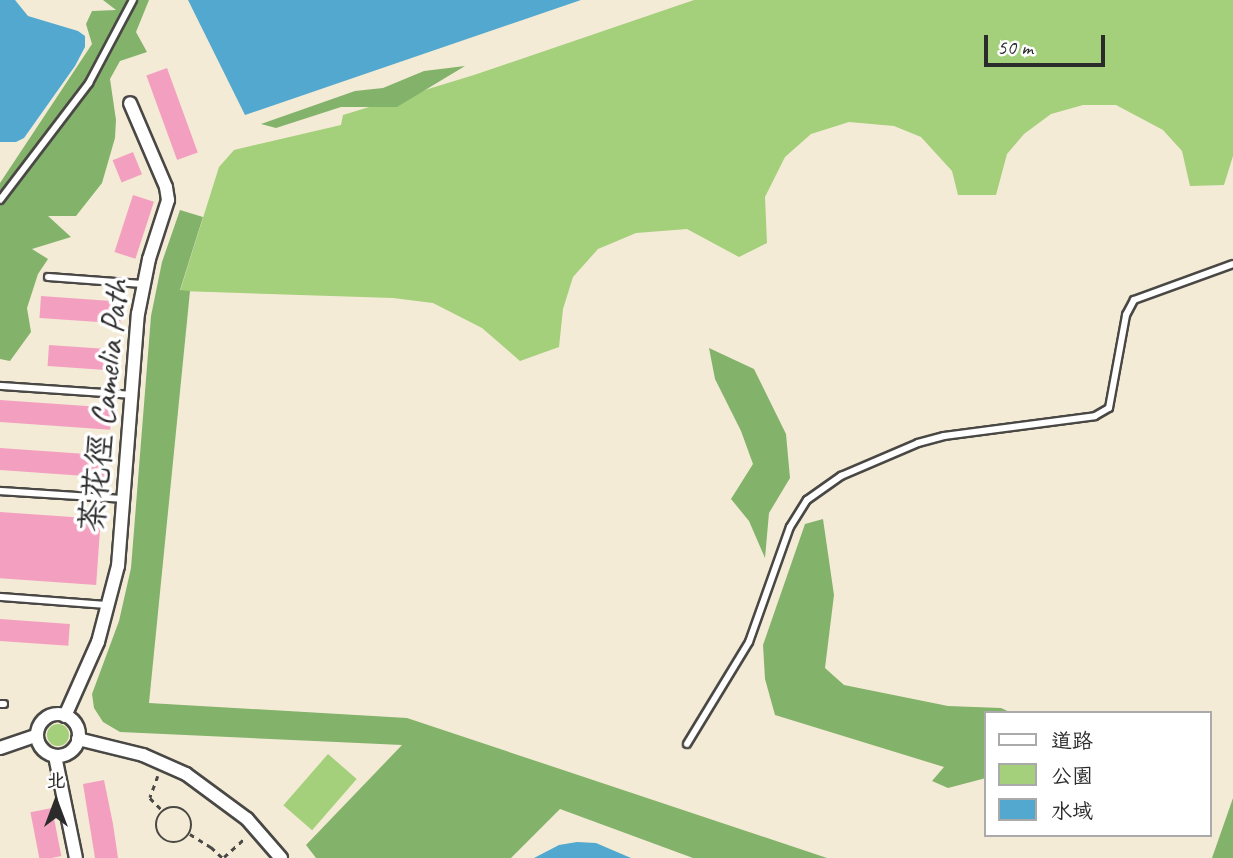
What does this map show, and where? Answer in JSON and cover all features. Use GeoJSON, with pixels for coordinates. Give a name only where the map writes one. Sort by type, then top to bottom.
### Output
{"type":"FeatureCollection","features":[{"type":"Feature","properties":{"kind":"street","name":"茶花徑 Camelia Path"},"geometry":{"type":"LineString","coordinates":[[65,716],[89,667],[109,605],[118,566],[131,395],[143,284],[167,200],[166,187],[130,103]]}},
{"type":"Feature","properties":{"kind":"street"},"geometry":{"type":"LineString","coordinates":[[57,714],[65,716],[76,725],[78,740],[70,752],[55,756],[42,749],[37,735],[43,720],[57,714]]}},
{"type":"Feature","properties":{"kind":"street"},"geometry":{"type":"LineString","coordinates":[[0,748],[37,735]]}},
{"type":"Feature","properties":{"kind":"street"},"geometry":{"type":"LineString","coordinates":[[78,740],[143,755],[186,774],[247,819],[281,858]]}},
{"type":"Feature","properties":{"kind":"street"},"geometry":{"type":"LineString","coordinates":[[55,756],[76,858]]}},
{"type":"Feature","properties":{"kind":"lane"},"geometry":{"type":"LineString","coordinates":[[0,200],[89,83],[133,0]]}},
{"type":"Feature","properties":{"kind":"lane"},"geometry":{"type":"LineString","coordinates":[[687,744],[749,642],[790,527],[807,500],[841,476],[918,443],[944,436],[1095,416],[1109,408],[1125,315],[1134,300],[1233,264]]}},
{"type":"Feature","properties":{"kind":"lane"},"geometry":{"type":"LineString","coordinates":[[48,277],[143,284]]}},
{"type":"Feature","properties":{"kind":"lane"},"geometry":{"type":"LineString","coordinates":[[0,386],[131,395]]}},
{"type":"Feature","properties":{"kind":"lane"},"geometry":{"type":"LineString","coordinates":[[0,491],[123,499]]}},
{"type":"Feature","properties":{"kind":"lane"},"geometry":{"type":"LineString","coordinates":[[0,597],[109,605]]}},
{"type":"Feature","properties":{"kind":"path"},"geometry":{"type":"LineString","coordinates":[[159,773],[150,798],[162,810]]}},
{"type":"Feature","properties":{"kind":"path"},"geometry":{"type":"LineString","coordinates":[[174,806],[186,811],[192,822],[190,834],[180,842],[162,839],[155,821],[162,810],[174,806]]}},
{"type":"Feature","properties":{"kind":"path"},"geometry":{"type":"LineString","coordinates":[[190,834],[211,846],[223,858],[247,835]]}},
{"type":"Feature","properties":{"kind":"green space"},"geometry":{"type":"Polygon","coordinates":[[[103,0],[149,0],[136,32],[147,52],[120,61],[110,79],[116,120],[115,138],[102,183],[76,216],[48,216],[71,237],[32,249],[48,259],[38,274],[27,308],[31,332],[10,361],[0,359],[0,183],[92,44],[86,24],[92,11],[116,10],[103,0]]]}},
{"type":"Feature","properties":{"kind":"green space"},"geometry":{"type":"Polygon","coordinates":[[[694,0],[1233,0],[1233,156],[1224,185],[1190,186],[1182,151],[1163,130],[1116,105],[1083,105],[1051,114],[1024,134],[1007,154],[996,195],[958,195],[952,171],[921,137],[894,126],[849,122],[811,134],[785,157],[765,197],[767,243],[739,257],[687,229],[636,233],[598,249],[573,277],[563,309],[559,347],[520,361],[482,328],[433,303],[393,298],[180,291],[219,167],[234,150],[341,125],[343,115],[474,75],[694,0]]]}},
{"type":"Feature","properties":{"kind":"green space"},"geometry":{"type":"Polygon","coordinates":[[[465,66],[397,107],[341,107],[276,128],[261,124],[355,91],[383,88],[424,71],[465,66]]]}},
{"type":"Feature","properties":{"kind":"green space"},"geometry":{"type":"Polygon","coordinates":[[[180,210],[203,217],[180,290],[190,291],[149,703],[407,718],[827,858],[693,858],[560,809],[511,858],[316,858],[306,845],[402,745],[120,732],[103,722],[94,708],[92,694],[119,621],[131,568],[151,316],[162,262],[180,210]]]}},
{"type":"Feature","properties":{"kind":"green space"},"geometry":{"type":"Polygon","coordinates":[[[709,348],[754,369],[786,434],[790,478],[769,513],[765,558],[749,521],[731,499],[753,464],[741,431],[715,379],[709,348]]]}},
{"type":"Feature","properties":{"kind":"green space"},"geometry":{"type":"Polygon","coordinates":[[[823,519],[834,595],[825,668],[844,685],[948,706],[1001,708],[1008,711],[984,711],[984,779],[948,788],[932,781],[944,767],[775,715],[765,679],[763,645],[805,524],[823,519]]]}},
{"type":"Feature","properties":{"kind":"green space"},"geometry":{"type":"Polygon","coordinates":[[[54,724],[62,724],[69,731],[69,739],[62,746],[54,746],[47,739],[47,731],[54,724]]]}},
{"type":"Feature","properties":{"kind":"green space"},"geometry":{"type":"Polygon","coordinates":[[[328,754],[357,779],[312,830],[283,805],[328,754]]]}},
{"type":"Feature","properties":{"kind":"green space"},"geometry":{"type":"Polygon","coordinates":[[[1233,798],[1233,858],[1212,858],[1233,798]]]}},
{"type":"Feature","properties":{"kind":"water"},"geometry":{"type":"Polygon","coordinates":[[[0,0],[15,0],[28,16],[78,31],[85,36],[85,47],[75,66],[24,138],[16,142],[0,142],[0,0]]]}},
{"type":"Feature","properties":{"kind":"water"},"geometry":{"type":"Polygon","coordinates":[[[188,0],[581,0],[245,115],[188,0]]]}},
{"type":"Feature","properties":{"kind":"water"},"geometry":{"type":"Polygon","coordinates":[[[596,843],[631,858],[534,858],[559,845],[596,843]]]}},
{"type":"Feature","properties":{"kind":"building"},"geometry":{"type":"Polygon","coordinates":[[[167,68],[198,153],[177,160],[146,76],[167,68]]]}},
{"type":"Feature","properties":{"kind":"building"},"geometry":{"type":"Polygon","coordinates":[[[133,152],[142,174],[122,182],[113,160],[133,152]]]}},
{"type":"Feature","properties":{"kind":"building"},"geometry":{"type":"Polygon","coordinates":[[[133,195],[154,202],[135,259],[114,252],[133,195]]]}},
{"type":"Feature","properties":{"kind":"building"},"geometry":{"type":"Polygon","coordinates":[[[41,296],[122,302],[120,324],[39,318],[41,296]]]}},
{"type":"Feature","properties":{"kind":"building"},"geometry":{"type":"Polygon","coordinates":[[[49,345],[111,349],[109,370],[48,366],[49,345]]]}},
{"type":"Feature","properties":{"kind":"building"},"geometry":{"type":"Polygon","coordinates":[[[0,400],[112,408],[110,430],[0,422],[0,400]]]}},
{"type":"Feature","properties":{"kind":"building"},"geometry":{"type":"Polygon","coordinates":[[[0,448],[108,456],[106,477],[0,470],[0,448]]]}},
{"type":"Feature","properties":{"kind":"building"},"geometry":{"type":"Polygon","coordinates":[[[0,512],[101,519],[96,585],[0,578],[0,512]]]}},
{"type":"Feature","properties":{"kind":"building"},"geometry":{"type":"Polygon","coordinates":[[[0,619],[70,624],[68,646],[0,641],[0,619]]]}},
{"type":"Feature","properties":{"kind":"building"},"geometry":{"type":"Polygon","coordinates":[[[104,780],[118,858],[95,858],[83,784],[104,780]]]}},
{"type":"Feature","properties":{"kind":"building"},"geometry":{"type":"Polygon","coordinates":[[[52,808],[61,856],[39,858],[30,812],[52,808]]]}}]}
